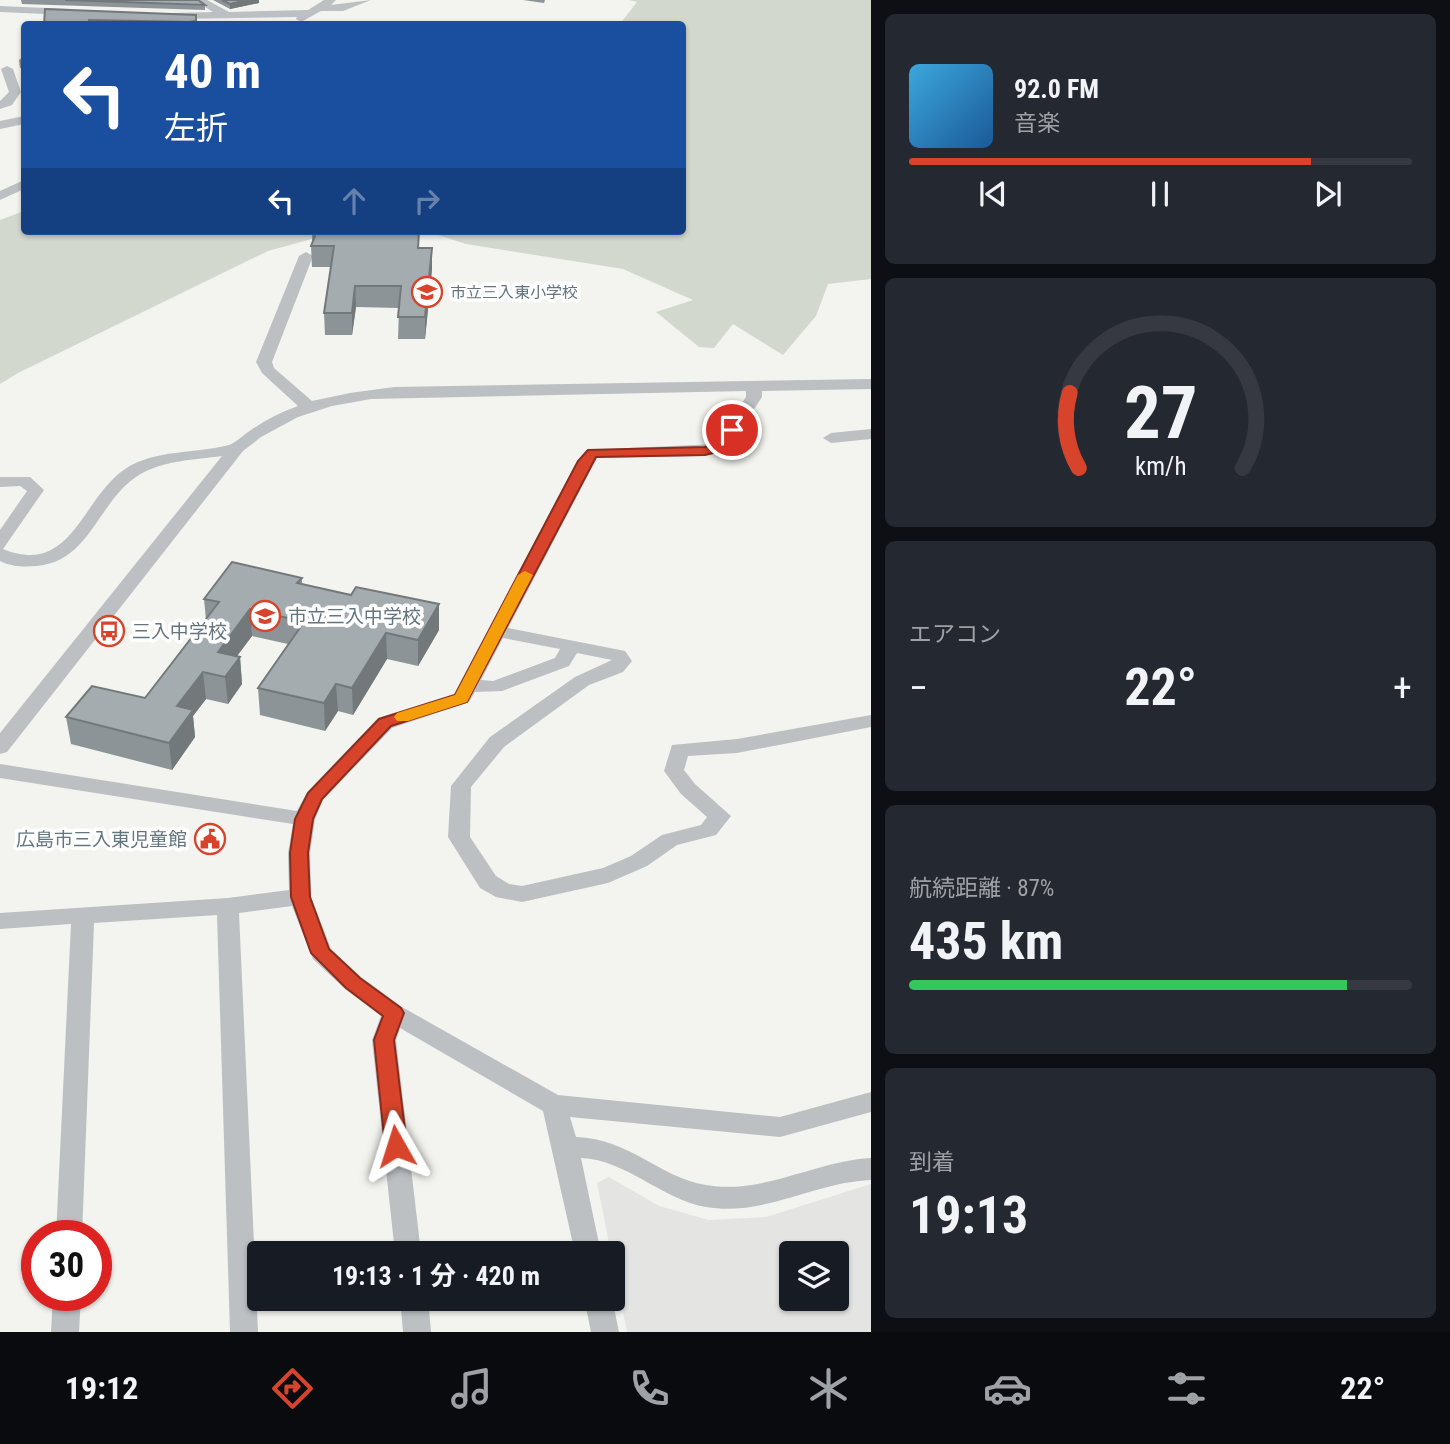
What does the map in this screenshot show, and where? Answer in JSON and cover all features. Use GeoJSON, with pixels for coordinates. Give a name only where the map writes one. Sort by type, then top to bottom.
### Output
{"type":"FeatureCollection","features":[{"type":"Feature","properties":{"kind":"street"},"geometry":{"type":"LineString","coordinates":[[199,0],[230,16]]}},
{"type":"Feature","properties":{"kind":"street"},"geometry":{"type":"LineString","coordinates":[[295,21],[317,11],[331,0]]}},
{"type":"Feature","properties":{"kind":"street"},"geometry":{"type":"LineString","coordinates":[[155,15],[230,16],[317,11],[343,8],[366,0]]}},
{"type":"Feature","properties":{"kind":"street"},"geometry":{"type":"LineString","coordinates":[[0,9],[81,16],[46,21]]}},
{"type":"Feature","properties":{"kind":"street"},"geometry":{"type":"LineString","coordinates":[[4,66],[21,71]]}},
{"type":"Feature","properties":{"kind":"street"},"geometry":{"type":"LineString","coordinates":[[4,66],[15,92],[4,103],[21,109]]}},
{"type":"Feature","properties":{"kind":"street"},"geometry":{"type":"LineString","coordinates":[[0,125],[21,121]]}},
{"type":"Feature","properties":{"kind":"street"},"geometry":{"type":"LineString","coordinates":[[0,196],[21,186]]}},
{"type":"Feature","properties":{"kind":"street"},"geometry":{"type":"LineString","coordinates":[[306,256],[264,362],[267,370],[308,406]]}},
{"type":"Feature","properties":{"kind":"street"},"geometry":{"type":"LineString","coordinates":[[0,747],[237,448],[274,421],[308,406],[342,397],[394,392],[871,384]]}},
{"type":"Feature","properties":{"kind":"street"},"geometry":{"type":"LineString","coordinates":[[754,385],[754,397],[720,447],[705,451],[593,453],[585,461],[462,698],[385,723],[314,797],[304,819],[299,853],[300,897],[321,953],[353,983],[394,1013],[554,1105],[780,1127],[871,1102]]}},
{"type":"Feature","properties":{"kind":"street"},"geometry":{"type":"LineString","coordinates":[[831,438],[871,434]]}},
{"type":"Feature","properties":{"kind":"street"},"geometry":{"type":"LineString","coordinates":[[0,554],[8,560],[38,563],[55,557],[68,549],[123,478],[145,464],[237,448]]}},
{"type":"Feature","properties":{"kind":"street"},"geometry":{"type":"LineString","coordinates":[[0,482],[24,481],[36,490],[26,510],[6,533],[0,545]]}},
{"type":"Feature","properties":{"kind":"street"},"geometry":{"type":"LineString","coordinates":[[496,631],[618,656],[622,661],[616,668],[582,681],[497,742],[461,786],[459,837],[488,882],[504,891],[522,894],[608,875],[639,861],[670,839],[708,830],[720,816],[688,789],[674,771],[679,750],[737,746],[871,721]]}},
{"type":"Feature","properties":{"kind":"street"},"geometry":{"type":"LineString","coordinates":[[468,686],[495,687],[562,662],[572,646]]}},
{"type":"Feature","properties":{"kind":"street"},"geometry":{"type":"LineString","coordinates":[[0,771],[304,819]]}},
{"type":"Feature","properties":{"kind":"street"},"geometry":{"type":"LineString","coordinates":[[0,922],[228,906],[300,897]]}},
{"type":"Feature","properties":{"kind":"street"},"geometry":{"type":"LineString","coordinates":[[228,906],[244,1332]]}},
{"type":"Feature","properties":{"kind":"street"},"geometry":{"type":"LineString","coordinates":[[70,1220],[83,916]]}},
{"type":"Feature","properties":{"kind":"street"},"geometry":{"type":"LineString","coordinates":[[394,1013],[384,1040],[407,1241]]}},
{"type":"Feature","properties":{"kind":"street"},"geometry":{"type":"LineString","coordinates":[[554,1105],[566,1147],[586,1241]]}},
{"type":"Feature","properties":{"kind":"street"},"geometry":{"type":"LineString","coordinates":[[566,1147],[607,1151],[676,1189],[723,1198],[765,1194],[850,1168],[871,1168]]}},
{"type":"Feature","properties":{"kind":"street"},"geometry":{"type":"LineString","coordinates":[[65,1332],[66,1311]]}},
{"type":"Feature","properties":{"kind":"street"},"geometry":{"type":"LineString","coordinates":[[415,1311],[417,1332]]}},
{"type":"Feature","properties":{"kind":"street"},"geometry":{"type":"LineString","coordinates":[[601,1311],[605,1332]]}},
{"type":"Feature","properties":{"kind":"shaded area"},"geometry":{"type":"Polygon","coordinates":[[[629,0],[871,0],[871,279],[828,284],[816,316],[783,355],[733,324],[714,348],[699,347],[656,312],[693,300],[623,269],[466,244],[438,235],[686,235],[686,21],[622,21],[637,2],[629,0]]]}},
{"type":"Feature","properties":{"kind":"shaded area"},"geometry":{"type":"Polygon","coordinates":[[[21,212],[21,235],[326,235],[268,251],[0,384],[0,220],[21,212]]]}},
{"type":"Feature","properties":{"kind":"shaded area"},"geometry":{"type":"Polygon","coordinates":[[[609,1177],[659,1206],[709,1220],[766,1217],[871,1184],[871,1332],[627,1332],[623,1311],[625,1311],[625,1241],[609,1241],[597,1183],[609,1177]]]}},
{"type":"Feature","properties":{"kind":"building"},"geometry":{"type":"Polygon","coordinates":[[[65,0],[198,0],[205,5],[65,0]]]}},
{"type":"Feature","properties":{"kind":"building"},"geometry":{"type":"Polygon","coordinates":[[[222,0],[247,0],[230,4],[222,0]]]}},
{"type":"Feature","properties":{"kind":"building"},"geometry":{"type":"Polygon","coordinates":[[[45,9],[196,15],[196,21],[44,21],[45,9]]]}},
{"type":"Feature","properties":{"kind":"building"},"geometry":{"type":"Polygon","coordinates":[[[419,235],[418,248],[432,248],[425,317],[398,317],[401,286],[355,286],[352,313],[324,313],[334,246],[311,246],[315,236],[419,235]]]}},
{"type":"Feature","properties":{"kind":"building"},"geometry":{"type":"Polygon","coordinates":[[[232,562],[302,578],[297,583],[351,595],[356,587],[439,604],[418,640],[386,633],[352,688],[336,684],[324,703],[258,688],[304,622],[250,609],[218,652],[240,657],[225,677],[203,672],[177,706],[193,710],[169,743],[66,717],[92,686],[145,698],[219,602],[204,599],[232,562]]]}},
{"type":"Feature","properties":{"kind":"slow traffic"},"geometry":{"type":"LineString","coordinates":[[403,717],[462,698],[525,575]]}},
{"type":"Feature","properties":{"kind":"place","name":"市立三入東小学校"},"geometry":{"type":"Point","coordinates":[427,292]}},
{"type":"Feature","properties":{"kind":"place","name":"市立三入中学校"},"geometry":{"type":"Point","coordinates":[265,616]}},
{"type":"Feature","properties":{"kind":"place","name":"三入中学校"},"geometry":{"type":"Point","coordinates":[109,631]}},
{"type":"Feature","properties":{"kind":"place","name":"広島市三入東児童館"},"geometry":{"type":"Point","coordinates":[210,839]}},
{"type":"Feature","properties":{"kind":"route"},"geometry":{"type":"LineString","coordinates":[[396,1146],[384,1040],[394,1013],[353,983],[321,953],[300,897],[299,853],[304,819],[314,797],[385,723],[462,698],[585,461],[593,453],[705,451],[720,447],[732,430]]}}]}
